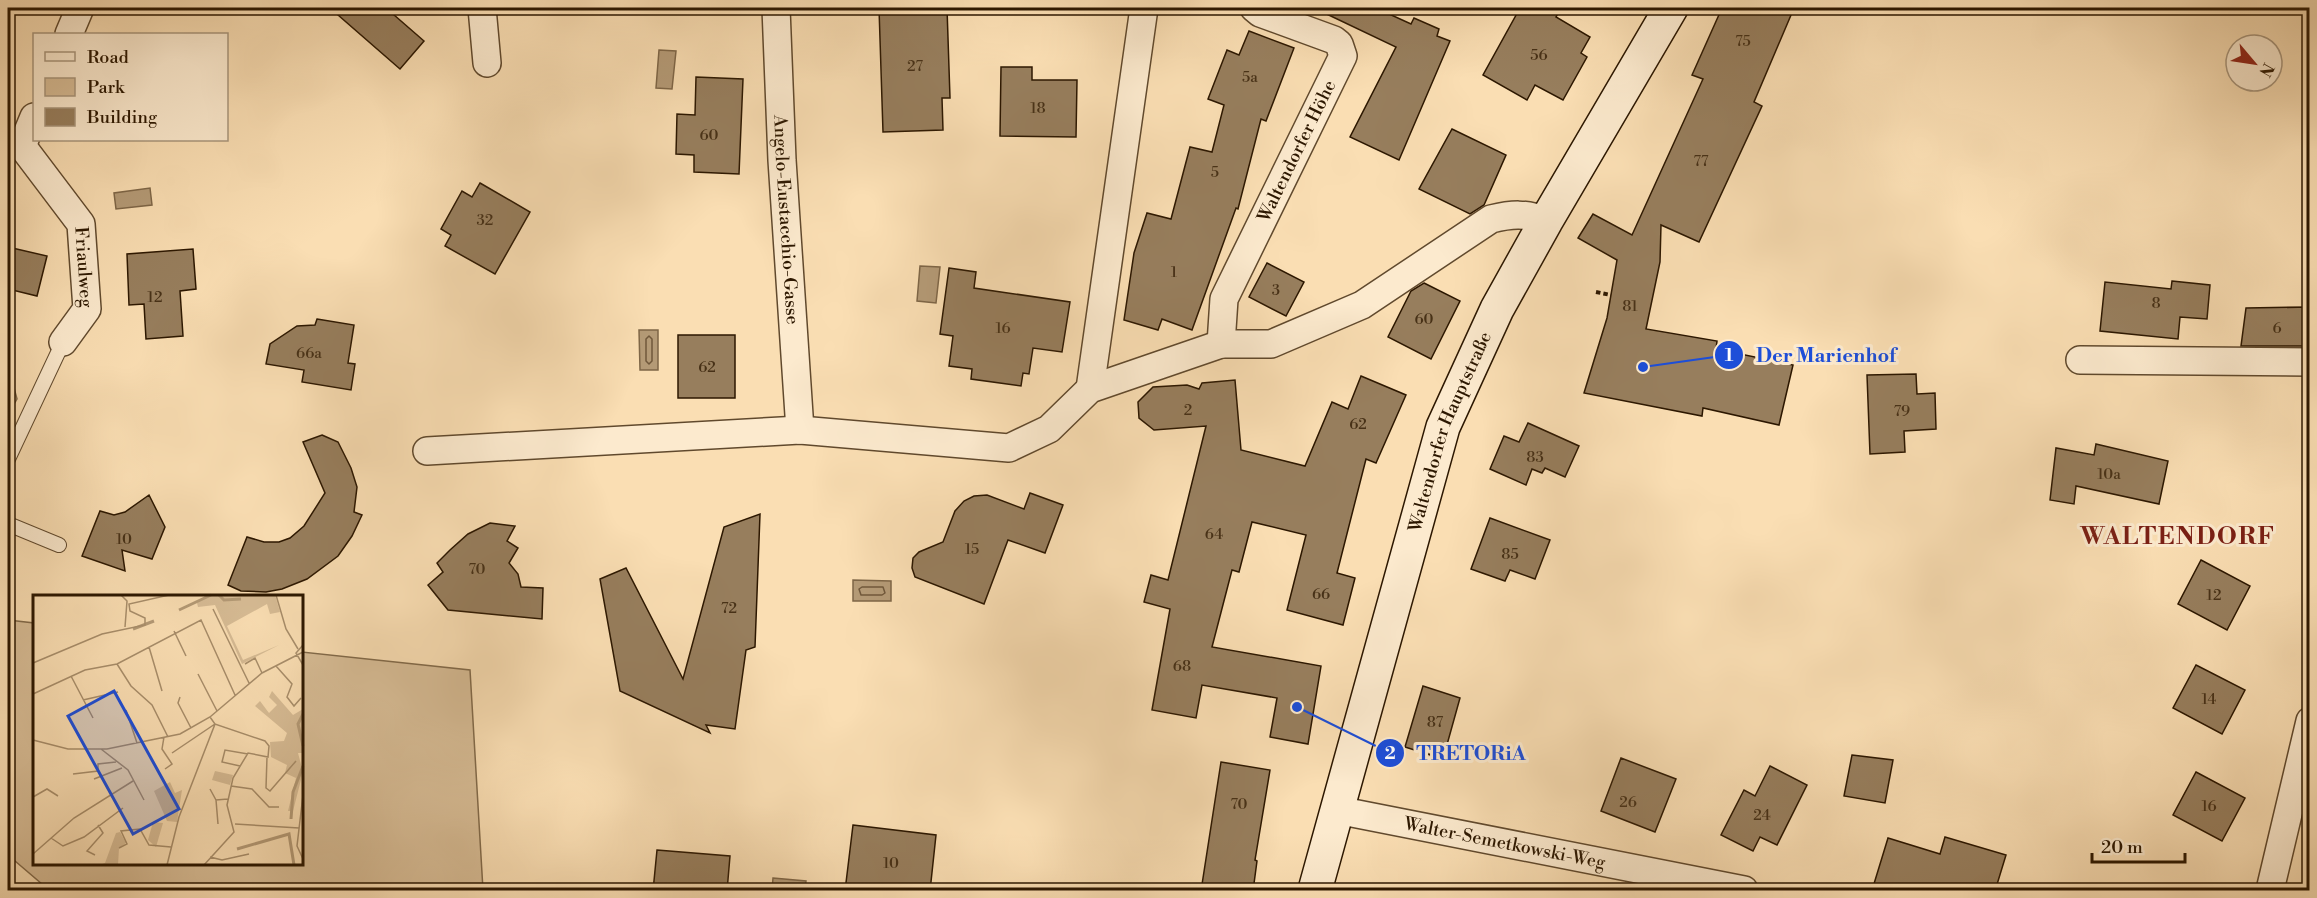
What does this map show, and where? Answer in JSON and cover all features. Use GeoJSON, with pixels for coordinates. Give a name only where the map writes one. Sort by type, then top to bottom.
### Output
{"type":"FeatureCollection","features":[{"type":"Feature","properties":{"kind":"main road","name":"Waltendorfer Hauptstraße"},"geometry":{"type":"LineString","coordinates":[[1315,891],[1443,427],[1497,309],[1671,8]]}},
{"type":"Feature","properties":{"kind":"street"},"geometry":{"type":"LineString","coordinates":[[69,33],[80,8]]}},
{"type":"Feature","properties":{"kind":"street"},"geometry":{"type":"LineString","coordinates":[[482,8],[488,63]]}},
{"type":"Feature","properties":{"kind":"street","name":"Angelo-Eustacchio-Gasse"},"geometry":{"type":"LineString","coordinates":[[776,8],[782,160],[800,430]]}},
{"type":"Feature","properties":{"kind":"street"},"geometry":{"type":"LineString","coordinates":[[1090,389],[1144,8]]}},
{"type":"Feature","properties":{"kind":"street","name":"Waltendorfer Höhe"},"geometry":{"type":"LineString","coordinates":[[1221,344],[1224,299],[1343,56],[1339,44],[1334,40],[1260,13],[1254,8]]}},
{"type":"Feature","properties":{"kind":"street","name":"Friaulweg"},"geometry":{"type":"LineString","coordinates":[[33,119],[15,146],[81,224],[87,309],[63,342]]}},
{"type":"Feature","properties":{"kind":"street"},"geometry":{"type":"LineString","coordinates":[[427,451],[800,430],[1009,448],[1049,429],[1090,389],[1221,344],[1271,344],[1362,305],[1491,219],[1513,214],[1529,215],[1546,221]]}},
{"type":"Feature","properties":{"kind":"street"},"geometry":{"type":"LineString","coordinates":[[2080,360],[2310,362]]}},
{"type":"Feature","properties":{"kind":"street"},"geometry":{"type":"LineString","coordinates":[[2270,891],[2310,721]]}},
{"type":"Feature","properties":{"kind":"street","name":"Walter-Semetkowski-Weg"},"geometry":{"type":"LineString","coordinates":[[1337,810],[1744,891]]}},
{"type":"Feature","properties":{"kind":"lane","name":"Friaulweg"},"geometry":{"type":"LineString","coordinates":[[8,459],[63,342]]}},
{"type":"Feature","properties":{"kind":"lane"},"geometry":{"type":"LineString","coordinates":[[8,524],[59,545]]}},
{"type":"Feature","properties":{"kind":"path"},"geometry":{"type":"LineString","coordinates":[[1596,292],[1611,295]]}},
{"type":"Feature","properties":{"kind":"green space"},"geometry":{"type":"Polygon","coordinates":[[[8,366],[17,399],[8,415],[8,366]]]}},
{"type":"Feature","properties":{"kind":"green space"},"geometry":{"type":"Polygon","coordinates":[[[8,620],[33,623],[33,865],[303,865],[303,652],[470,670],[483,890],[49,890],[8,855],[8,620]]]}},
{"type":"Feature","properties":{"kind":"water"},"geometry":{"type":"Polygon","coordinates":[[[659,50],[676,51],[672,89],[656,88],[659,50]]]}},
{"type":"Feature","properties":{"kind":"water"},"geometry":{"type":"Polygon","coordinates":[[[150,188],[152,205],[116,209],[114,193],[150,188]]]}},
{"type":"Feature","properties":{"kind":"water"},"geometry":{"type":"Polygon","coordinates":[[[920,266],[940,267],[936,303],[917,301],[920,266]]]}},
{"type":"Feature","properties":{"kind":"water"},"geometry":{"type":"Polygon","coordinates":[[[639,330],[658,330],[658,370],[640,370],[639,330]]]}},
{"type":"Feature","properties":{"kind":"water"},"geometry":{"type":"Polygon","coordinates":[[[853,580],[891,581],[891,601],[853,601],[853,580]]]}},
{"type":"Feature","properties":{"kind":"water"},"geometry":{"type":"Polygon","coordinates":[[[773,878],[806,881],[805,890],[772,890],[773,878]]]}},
{"type":"Feature","properties":{"kind":"building"},"geometry":{"type":"Polygon","coordinates":[[[330,8],[386,8],[424,41],[400,69],[330,8]]]}},
{"type":"Feature","properties":{"kind":"building"},"geometry":{"type":"Polygon","coordinates":[[[879,8],[947,8],[950,98],[942,98],[943,130],[883,132],[879,8]]]}},
{"type":"Feature","properties":{"kind":"building"},"geometry":{"type":"Polygon","coordinates":[[[1314,8],[1376,8],[1411,24],[1414,18],[1439,29],[1437,36],[1450,41],[1399,160],[1350,137],[1396,47],[1314,8]]]}},
{"type":"Feature","properties":{"kind":"building"},"geometry":{"type":"Polygon","coordinates":[[[1520,8],[1561,8],[1556,17],[1590,37],[1581,53],[1587,57],[1563,100],[1535,85],[1527,100],[1483,75],[1520,8]]]}},
{"type":"Feature","properties":{"kind":"building"},"geometry":{"type":"Polygon","coordinates":[[[1722,8],[1794,8],[1754,102],[1762,106],[1699,242],[1661,225],[1660,262],[1646,329],[1717,341],[1716,349],[1793,365],[1779,425],[1703,408],[1702,416],[1584,393],[1607,318],[1617,260],[1578,238],[1593,214],[1632,235],[1703,79],[1692,75],[1722,8]]]}},
{"type":"Feature","properties":{"kind":"building"},"geometry":{"type":"Polygon","coordinates":[[[1249,31],[1294,48],[1266,121],[1261,119],[1238,209],[1236,208],[1192,330],[1162,319],[1158,330],[1124,320],[1134,253],[1147,213],[1171,219],[1190,147],[1212,152],[1224,105],[1208,99],[1227,50],[1239,55],[1249,31]]]}},
{"type":"Feature","properties":{"kind":"building"},"geometry":{"type":"Polygon","coordinates":[[[1001,67],[1032,67],[1032,80],[1077,80],[1076,137],[1000,136],[1001,67]]]}},
{"type":"Feature","properties":{"kind":"building"},"geometry":{"type":"Polygon","coordinates":[[[696,77],[743,79],[739,174],[694,172],[694,155],[676,154],[677,114],[695,115],[696,77]]]}},
{"type":"Feature","properties":{"kind":"building"},"geometry":{"type":"Polygon","coordinates":[[[1452,129],[1506,155],[1484,205],[1470,214],[1419,189],[1452,129]]]}},
{"type":"Feature","properties":{"kind":"building"},"geometry":{"type":"Polygon","coordinates":[[[480,183],[530,212],[495,274],[445,246],[451,235],[441,229],[462,191],[472,197],[480,183]]]}},
{"type":"Feature","properties":{"kind":"building"},"geometry":{"type":"Polygon","coordinates":[[[8,247],[47,256],[37,296],[8,289],[8,247]]]}},
{"type":"Feature","properties":{"kind":"building"},"geometry":{"type":"Polygon","coordinates":[[[193,249],[196,289],[180,291],[183,336],[146,339],[144,304],[129,305],[127,254],[193,249]]]}},
{"type":"Feature","properties":{"kind":"building"},"geometry":{"type":"Polygon","coordinates":[[[1267,263],[1304,282],[1286,316],[1249,297],[1267,263]]]}},
{"type":"Feature","properties":{"kind":"building"},"geometry":{"type":"Polygon","coordinates":[[[949,268],[976,272],[974,288],[1070,302],[1062,352],[1033,348],[1029,374],[1023,373],[1021,386],[971,379],[972,369],[949,366],[953,336],[940,334],[949,268]]]}},
{"type":"Feature","properties":{"kind":"building"},"geometry":{"type":"Polygon","coordinates":[[[2172,281],[2210,285],[2207,319],[2180,317],[2178,339],[2100,331],[2105,282],[2171,289],[2172,281]]]}},
{"type":"Feature","properties":{"kind":"building"},"geometry":{"type":"Polygon","coordinates":[[[1424,283],[1460,301],[1431,359],[1388,337],[1411,291],[1424,283]]]}},
{"type":"Feature","properties":{"kind":"building"},"geometry":{"type":"Polygon","coordinates":[[[2310,307],[2310,346],[2241,346],[2246,308],[2310,307]]]}},
{"type":"Feature","properties":{"kind":"building"},"geometry":{"type":"Polygon","coordinates":[[[317,319],[354,325],[348,363],[355,364],[351,390],[302,382],[304,370],[266,364],[270,344],[297,326],[315,325],[317,319]]]}},
{"type":"Feature","properties":{"kind":"building"},"geometry":{"type":"Polygon","coordinates":[[[678,335],[735,335],[735,398],[678,398],[678,335]]]}},
{"type":"Feature","properties":{"kind":"building"},"geometry":{"type":"Polygon","coordinates":[[[1916,374],[1917,394],[1935,393],[1936,429],[1904,431],[1905,452],[1870,454],[1867,375],[1916,374]]]}},
{"type":"Feature","properties":{"kind":"building"},"geometry":{"type":"Polygon","coordinates":[[[1361,376],[1406,395],[1376,463],[1366,459],[1337,573],[1355,578],[1343,625],[1287,610],[1306,535],[1252,522],[1239,572],[1232,570],[1212,647],[1321,666],[1308,744],[1270,737],[1277,698],[1202,685],[1196,718],[1152,710],[1170,609],[1144,602],[1151,575],[1168,580],[1206,426],[1154,430],[1139,418],[1138,402],[1153,387],[1187,385],[1199,389],[1202,383],[1235,380],[1241,450],[1305,466],[1332,402],[1348,409],[1361,376]]]}},
{"type":"Feature","properties":{"kind":"building"},"geometry":{"type":"Polygon","coordinates":[[[1528,423],[1579,446],[1565,477],[1545,468],[1542,473],[1532,469],[1526,485],[1490,469],[1504,436],[1519,442],[1528,423]]]}},
{"type":"Feature","properties":{"kind":"building"},"geometry":{"type":"Polygon","coordinates":[[[322,435],[338,442],[351,468],[357,487],[354,512],[362,515],[352,536],[338,556],[307,579],[282,589],[266,592],[241,591],[228,585],[247,537],[264,542],[279,542],[290,538],[304,526],[325,493],[303,442],[322,435]]]}},
{"type":"Feature","properties":{"kind":"building"},"geometry":{"type":"Polygon","coordinates":[[[2096,444],[2168,461],[2159,504],[2076,486],[2074,504],[2050,500],[2056,448],[2094,455],[2096,444]]]}},
{"type":"Feature","properties":{"kind":"building"},"geometry":{"type":"Polygon","coordinates":[[[1030,493],[1063,505],[1045,553],[1008,540],[984,604],[915,577],[912,568],[913,558],[919,552],[943,542],[955,511],[964,501],[974,496],[987,495],[1024,509],[1030,493]]]}},
{"type":"Feature","properties":{"kind":"building"},"geometry":{"type":"Polygon","coordinates":[[[149,495],[165,527],[152,559],[122,550],[125,571],[82,556],[100,511],[114,515],[125,512],[149,495]]]}},
{"type":"Feature","properties":{"kind":"building"},"geometry":{"type":"Polygon","coordinates":[[[760,514],[755,647],[746,650],[735,729],[706,725],[710,733],[620,691],[600,579],[626,568],[683,679],[724,527],[760,514]]]}},
{"type":"Feature","properties":{"kind":"building"},"geometry":{"type":"Polygon","coordinates":[[[1490,518],[1550,540],[1535,579],[1510,570],[1505,581],[1471,569],[1490,518]]]}},
{"type":"Feature","properties":{"kind":"building"},"geometry":{"type":"Polygon","coordinates":[[[490,523],[515,526],[507,541],[518,548],[509,563],[518,574],[521,587],[543,588],[542,619],[448,610],[428,585],[443,572],[437,563],[450,550],[468,534],[490,523]]]}},
{"type":"Feature","properties":{"kind":"building"},"geometry":{"type":"Polygon","coordinates":[[[2201,560],[2250,586],[2227,630],[2178,604],[2201,560]]]}},
{"type":"Feature","properties":{"kind":"building"},"geometry":{"type":"Polygon","coordinates":[[[2196,665],[2245,690],[2222,734],[2173,708],[2196,665]]]}},
{"type":"Feature","properties":{"kind":"building"},"geometry":{"type":"Polygon","coordinates":[[[1423,686],[1460,698],[1443,759],[1405,747],[1423,686]]]}},
{"type":"Feature","properties":{"kind":"building"},"geometry":{"type":"Polygon","coordinates":[[[1852,755],[1893,760],[1885,803],[1844,796],[1852,755]]]}},
{"type":"Feature","properties":{"kind":"building"},"geometry":{"type":"Polygon","coordinates":[[[1621,758],[1676,779],[1655,832],[1601,811],[1621,758]]]}},
{"type":"Feature","properties":{"kind":"building"},"geometry":{"type":"Polygon","coordinates":[[[1221,762],[1270,770],[1255,860],[1257,861],[1253,891],[1201,891],[1221,762]]]}},
{"type":"Feature","properties":{"kind":"building"},"geometry":{"type":"Polygon","coordinates":[[[1770,766],[1807,785],[1777,845],[1760,837],[1753,851],[1721,835],[1744,790],[1755,796],[1770,766]]]}},
{"type":"Feature","properties":{"kind":"building"},"geometry":{"type":"Polygon","coordinates":[[[2196,772],[2245,798],[2222,841],[2173,815],[2196,772]]]}},
{"type":"Feature","properties":{"kind":"building"},"geometry":{"type":"Polygon","coordinates":[[[853,825],[936,835],[930,891],[845,891],[853,825]]]}},
{"type":"Feature","properties":{"kind":"building"},"geometry":{"type":"Polygon","coordinates":[[[1945,837],[2006,855],[1995,891],[1886,891],[1873,887],[1888,838],[1940,854],[1945,837]]]}},
{"type":"Feature","properties":{"kind":"building"},"geometry":{"type":"Polygon","coordinates":[[[657,850],[730,856],[727,891],[653,891],[657,850]]]}},
{"type":"Feature","properties":{"kind":"place","name":"Der Marienhof"},"geometry":{"type":"Point","coordinates":[1643,367]}},
{"type":"Feature","properties":{"kind":"place","name":"TRETORiA"},"geometry":{"type":"Point","coordinates":[1297,707]}},
{"type":"Feature","properties":{"kind":"district","name":"WALTENDORF"},"geometry":{"type":"Point","coordinates":[2178,536]}}]}
